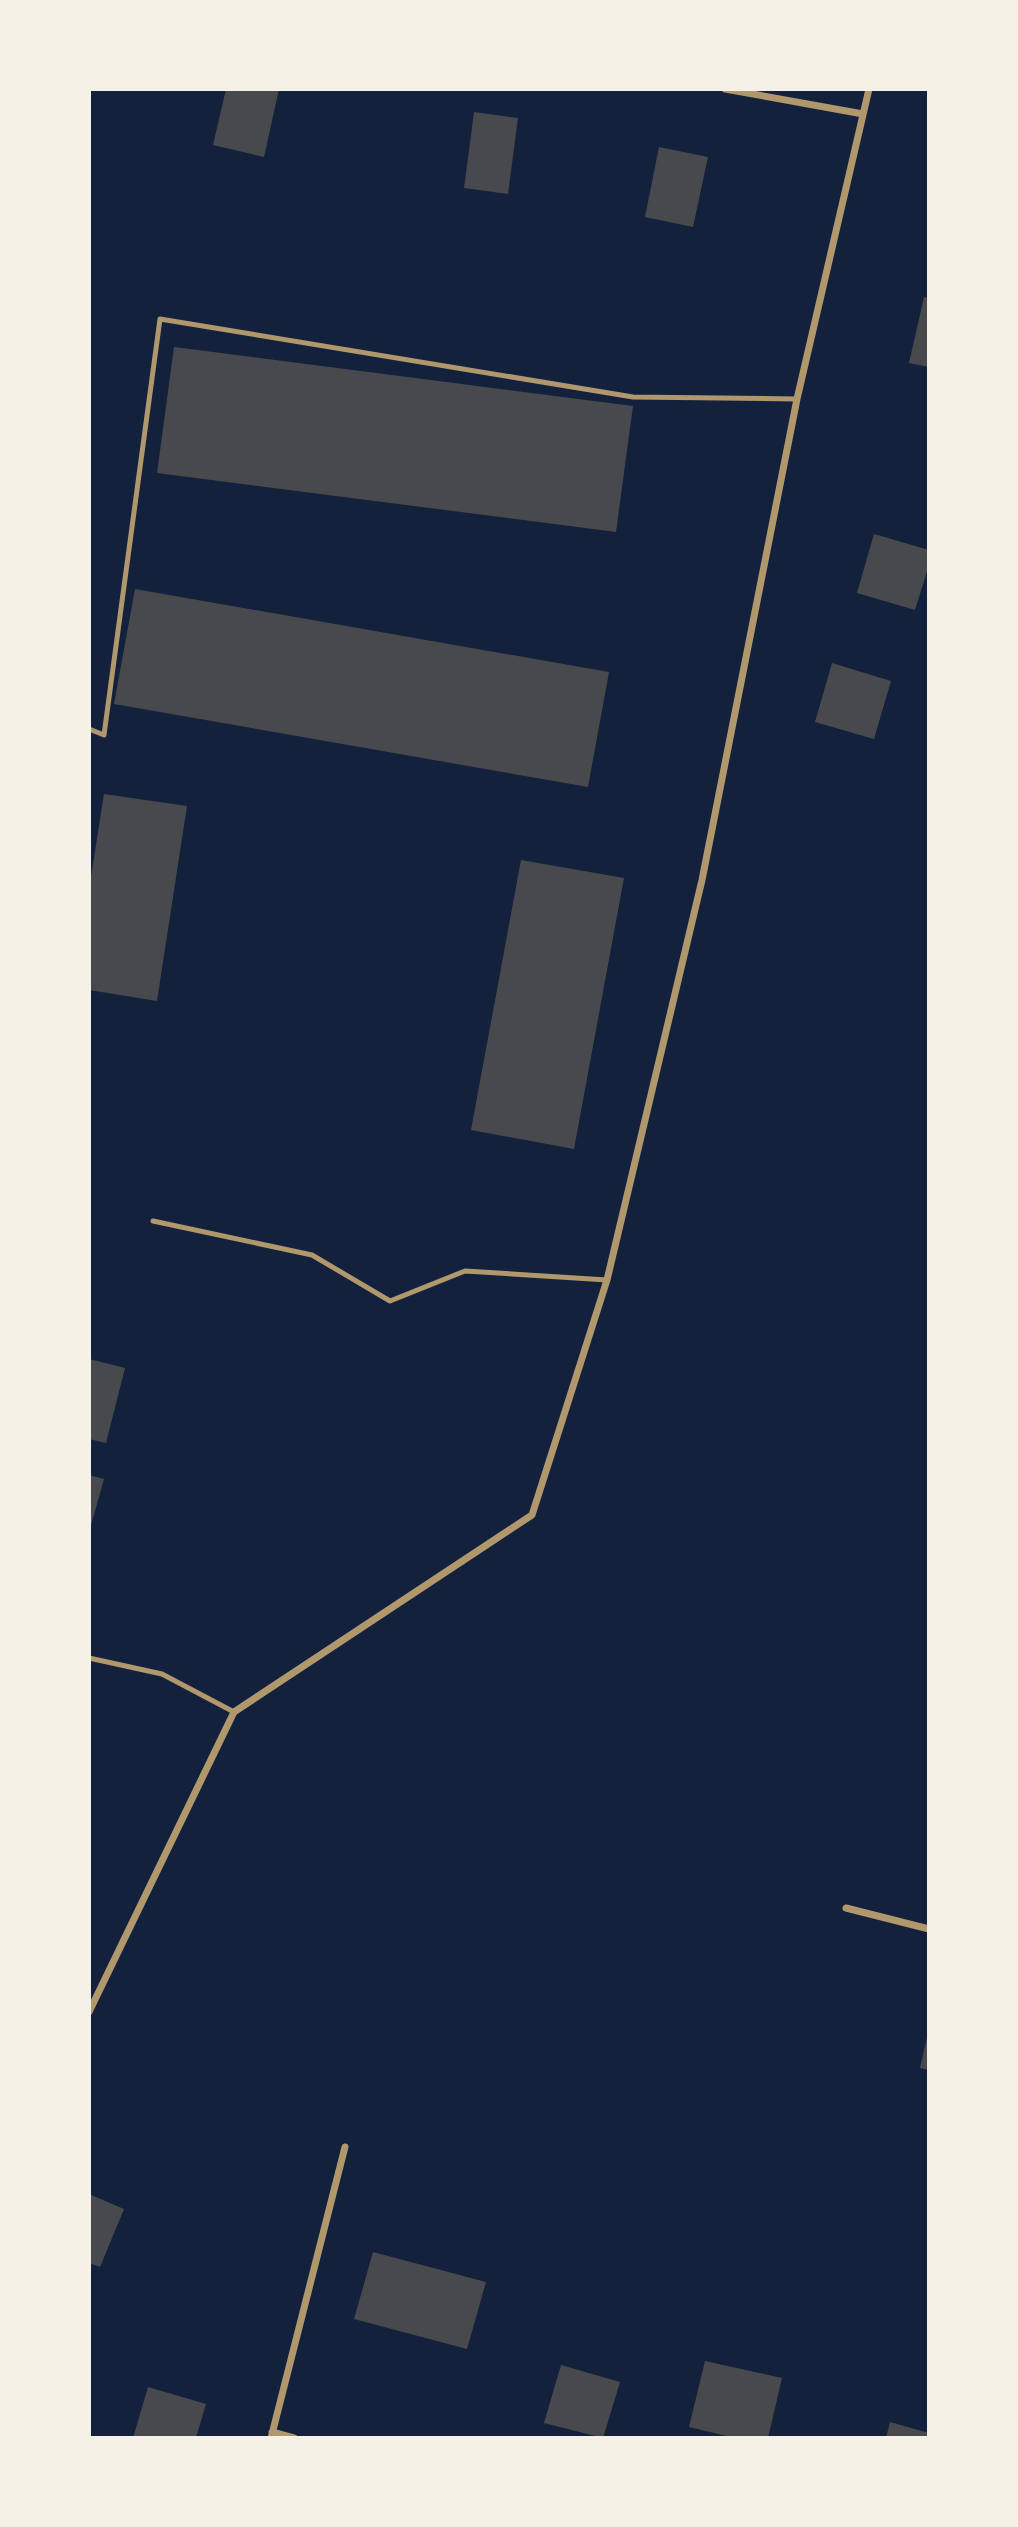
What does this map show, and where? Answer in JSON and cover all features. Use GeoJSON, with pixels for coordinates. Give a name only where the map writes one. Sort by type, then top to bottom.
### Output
{"type":"FeatureCollection","features":[{"type":"Feature","properties":{"kind":"street"},"geometry":{"type":"LineString","coordinates":[[725,89],[863,114]]}},
{"type":"Feature","properties":{"kind":"street"},"geometry":{"type":"LineString","coordinates":[[89,2012],[234,1712],[532,1515],[607,1280],[702,880],[797,399],[869,89]]}},
{"type":"Feature","properties":{"kind":"street"},"geometry":{"type":"LineString","coordinates":[[846,1908],[929,1929]]}},
{"type":"Feature","properties":{"kind":"street"},"geometry":{"type":"LineString","coordinates":[[294,2438],[272,2435],[345,2147]]}},
{"type":"Feature","properties":{"kind":"lane"},"geometry":{"type":"LineString","coordinates":[[89,729],[104,735],[160,319],[633,397],[797,399]]}},
{"type":"Feature","properties":{"kind":"lane"},"geometry":{"type":"LineString","coordinates":[[153,1221],[312,1255],[390,1301],[465,1272],[607,1280]]}},
{"type":"Feature","properties":{"kind":"lane"},"geometry":{"type":"LineString","coordinates":[[89,1658],[162,1674],[234,1712]]}},
{"type":"Feature","properties":{"kind":"building"},"geometry":{"type":"Polygon","coordinates":[[[226,89],[279,89],[264,157],[213,145],[226,89]]]}},
{"type":"Feature","properties":{"kind":"building"},"geometry":{"type":"Polygon","coordinates":[[[474,112],[518,118],[508,194],[464,188],[474,112]]]}},
{"type":"Feature","properties":{"kind":"building"},"geometry":{"type":"Polygon","coordinates":[[[659,147],[708,157],[693,227],[645,217],[659,147]]]}},
{"type":"Feature","properties":{"kind":"building"},"geometry":{"type":"Polygon","coordinates":[[[924,297],[929,298],[929,367],[909,363],[924,297]]]}},
{"type":"Feature","properties":{"kind":"building"},"geometry":{"type":"Polygon","coordinates":[[[174,347],[633,406],[616,532],[157,473],[174,347]]]}},
{"type":"Feature","properties":{"kind":"building"},"geometry":{"type":"Polygon","coordinates":[[[874,534],[929,550],[929,565],[915,610],[857,593],[874,534]]]}},
{"type":"Feature","properties":{"kind":"building"},"geometry":{"type":"Polygon","coordinates":[[[135,589],[609,672],[588,787],[114,704],[135,589]]]}},
{"type":"Feature","properties":{"kind":"building"},"geometry":{"type":"Polygon","coordinates":[[[832,663],[891,681],[874,739],[815,722],[832,663]]]}},
{"type":"Feature","properties":{"kind":"building"},"geometry":{"type":"Polygon","coordinates":[[[104,794],[187,806],[157,1001],[89,990],[89,889],[104,794]]]}},
{"type":"Feature","properties":{"kind":"building"},"geometry":{"type":"Polygon","coordinates":[[[521,860],[624,878],[574,1149],[471,1130],[521,860]]]}},
{"type":"Feature","properties":{"kind":"building"},"geometry":{"type":"Polygon","coordinates":[[[89,1359],[125,1368],[106,1443],[89,1439],[89,1359]]]}},
{"type":"Feature","properties":{"kind":"building"},"geometry":{"type":"Polygon","coordinates":[[[89,1475],[104,1479],[90,1529],[89,1529],[89,1475]]]}},
{"type":"Feature","properties":{"kind":"building"},"geometry":{"type":"Polygon","coordinates":[[[929,2033],[929,2070],[920,2068],[929,2033]]]}},
{"type":"Feature","properties":{"kind":"building"},"geometry":{"type":"Polygon","coordinates":[[[89,2194],[124,2209],[100,2267],[89,2263],[89,2194]]]}},
{"type":"Feature","properties":{"kind":"building"},"geometry":{"type":"Polygon","coordinates":[[[373,2252],[486,2282],[467,2349],[354,2319],[373,2252]]]}},
{"type":"Feature","properties":{"kind":"building"},"geometry":{"type":"Polygon","coordinates":[[[705,2361],[782,2378],[768,2438],[735,2438],[689,2427],[705,2361]]]}},
{"type":"Feature","properties":{"kind":"building"},"geometry":{"type":"Polygon","coordinates":[[[561,2365],[620,2382],[603,2438],[544,2423],[561,2365]]]}},
{"type":"Feature","properties":{"kind":"building"},"geometry":{"type":"Polygon","coordinates":[[[148,2387],[206,2404],[196,2438],[133,2438],[148,2387]]]}},
{"type":"Feature","properties":{"kind":"building"},"geometry":{"type":"Polygon","coordinates":[[[890,2422],[929,2433],[929,2438],[886,2438],[890,2422]]]}}]}
